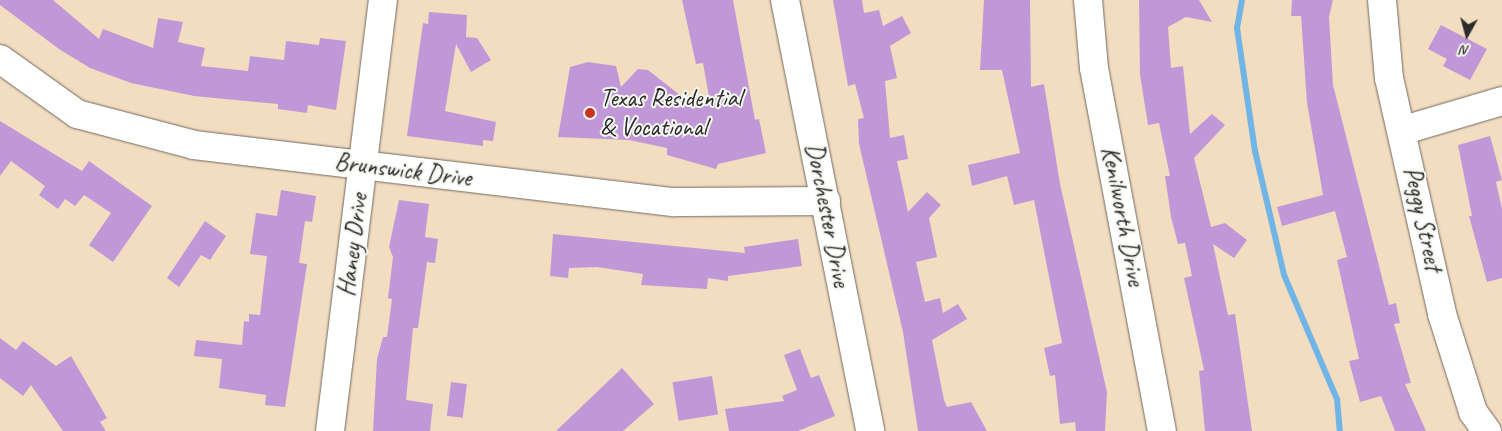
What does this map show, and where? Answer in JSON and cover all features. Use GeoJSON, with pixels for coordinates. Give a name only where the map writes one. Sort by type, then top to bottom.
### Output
{"type":"FeatureCollection","features":[{"type":"Feature","properties":{"kind":"street","name":"Haney Drive"},"geometry":{"type":"LineString","coordinates":[[330,431],[383,0]]}},
{"type":"Feature","properties":{"kind":"street","name":"Dorchester Drive"},"geometry":{"type":"LineString","coordinates":[[785,0],[870,431]]}},
{"type":"Feature","properties":{"kind":"street","name":"Kenilworth Drive"},"geometry":{"type":"LineString","coordinates":[[1088,0],[1094,68],[1162,431]]}},
{"type":"Feature","properties":{"kind":"street","name":"Peggy Street"},"geometry":{"type":"LineString","coordinates":[[1382,0],[1389,78],[1404,130],[1442,314],[1473,412],[1487,431]]}},
{"type":"Feature","properties":{"kind":"street","name":"Brunswick Drive"},"geometry":{"type":"LineString","coordinates":[[0,59],[77,114],[194,145],[675,202],[826,202]]}},
{"type":"Feature","properties":{"kind":"street"},"geometry":{"type":"LineString","coordinates":[[1404,130],[1502,101]]}},
{"type":"Feature","properties":{"kind":"building"},"geometry":{"type":"Polygon","coordinates":[[[0,0],[53,0],[99,39],[103,29],[153,48],[158,18],[183,22],[178,42],[205,48],[201,66],[248,71],[250,56],[284,60],[286,41],[319,45],[320,38],[346,41],[336,110],[308,105],[307,113],[278,109],[278,104],[194,96],[131,83],[90,68],[59,49],[0,5],[0,0]]]}},
{"type":"Feature","properties":{"kind":"building"},"geometry":{"type":"Polygon","coordinates":[[[682,0],[733,0],[755,120],[759,119],[766,153],[718,164],[716,169],[667,155],[667,148],[629,140],[558,137],[570,67],[588,62],[616,66],[621,87],[638,69],[648,70],[685,99],[709,97],[703,63],[696,64],[682,0]]]}},
{"type":"Feature","properties":{"kind":"building"},"geometry":{"type":"Polygon","coordinates":[[[833,0],[862,0],[864,13],[879,10],[883,26],[902,16],[911,33],[890,46],[897,78],[885,81],[890,138],[904,135],[908,159],[897,161],[908,212],[927,192],[941,205],[929,218],[937,257],[916,262],[925,302],[940,298],[943,313],[958,304],[967,319],[932,340],[944,400],[947,407],[971,402],[987,431],[918,431],[903,332],[859,144],[858,119],[864,118],[855,84],[848,86],[833,0]]]}},
{"type":"Feature","properties":{"kind":"building"},"geometry":{"type":"Polygon","coordinates":[[[984,0],[1030,0],[1031,87],[1044,84],[1060,184],[1107,392],[1105,431],[1076,431],[1075,422],[1060,424],[1055,375],[1050,376],[1044,348],[1062,343],[1034,200],[1014,205],[1007,176],[972,186],[968,165],[1020,153],[1002,70],[980,70],[984,0]]]}},
{"type":"Feature","properties":{"kind":"building"},"geometry":{"type":"Polygon","coordinates":[[[1139,0],[1199,0],[1212,22],[1186,17],[1168,27],[1171,68],[1183,66],[1190,134],[1212,114],[1225,125],[1194,158],[1211,227],[1225,223],[1247,240],[1234,258],[1213,244],[1228,315],[1235,314],[1252,431],[1205,431],[1199,371],[1204,370],[1184,278],[1192,276],[1185,243],[1178,244],[1171,217],[1165,176],[1170,176],[1159,123],[1148,125],[1140,75],[1139,0]]]}},
{"type":"Feature","properties":{"kind":"building"},"geometry":{"type":"Polygon","coordinates":[[[1292,0],[1333,0],[1329,17],[1333,85],[1389,305],[1396,303],[1400,323],[1394,324],[1411,383],[1405,384],[1426,431],[1395,431],[1381,396],[1360,402],[1349,361],[1359,359],[1337,260],[1347,257],[1335,211],[1282,226],[1277,207],[1323,195],[1307,103],[1301,16],[1291,16],[1292,0]]]}},
{"type":"Feature","properties":{"kind":"building"},"geometry":{"type":"Polygon","coordinates":[[[429,12],[467,15],[466,37],[477,38],[491,60],[471,72],[456,44],[445,111],[496,122],[493,141],[483,140],[483,146],[407,136],[423,23],[428,24],[429,12]]]}},
{"type":"Feature","properties":{"kind":"building"},"geometry":{"type":"Polygon","coordinates":[[[1441,25],[1487,49],[1470,80],[1443,66],[1447,59],[1428,49],[1441,25]]]}},
{"type":"Feature","properties":{"kind":"building"},"geometry":{"type":"Polygon","coordinates":[[[0,121],[82,171],[89,161],[152,206],[113,262],[89,245],[111,213],[84,195],[75,206],[65,199],[58,209],[39,195],[45,186],[11,161],[0,176],[0,121]]]}},
{"type":"Feature","properties":{"kind":"building"},"geometry":{"type":"Polygon","coordinates":[[[1490,136],[1502,180],[1496,182],[1502,209],[1502,278],[1487,282],[1469,216],[1472,216],[1458,145],[1490,136]]]}},
{"type":"Feature","properties":{"kind":"building"},"geometry":{"type":"Polygon","coordinates":[[[281,190],[316,196],[312,222],[305,221],[299,263],[307,264],[285,407],[265,405],[266,395],[219,388],[222,359],[194,356],[196,340],[242,345],[244,321],[249,322],[249,314],[260,315],[267,256],[250,254],[256,213],[277,216],[281,190]]]}},
{"type":"Feature","properties":{"kind":"building"},"geometry":{"type":"Polygon","coordinates":[[[399,200],[429,204],[425,237],[438,239],[435,263],[427,262],[418,328],[413,328],[406,400],[433,404],[430,431],[373,431],[377,359],[383,337],[387,337],[392,299],[388,298],[393,257],[389,247],[399,200]]]}},
{"type":"Feature","properties":{"kind":"building"},"geometry":{"type":"Polygon","coordinates":[[[205,221],[226,236],[210,260],[201,255],[179,287],[167,278],[205,221]]]}},
{"type":"Feature","properties":{"kind":"building"},"geometry":{"type":"Polygon","coordinates":[[[553,234],[745,253],[744,247],[798,239],[802,266],[728,276],[728,281],[708,278],[707,289],[641,285],[643,274],[597,267],[569,268],[568,278],[550,276],[553,234]]]}},
{"type":"Feature","properties":{"kind":"building"},"geometry":{"type":"Polygon","coordinates":[[[0,338],[16,350],[23,341],[56,366],[71,356],[107,418],[100,422],[106,431],[63,431],[31,385],[23,396],[0,378],[0,338]]]}},
{"type":"Feature","properties":{"kind":"building"},"geometry":{"type":"Polygon","coordinates":[[[800,349],[811,378],[819,375],[835,416],[798,431],[729,431],[725,409],[784,401],[782,396],[797,390],[784,355],[800,349]]]}},
{"type":"Feature","properties":{"kind":"building"},"geometry":{"type":"Polygon","coordinates":[[[622,368],[654,404],[623,431],[556,431],[622,368]]]}},
{"type":"Feature","properties":{"kind":"building"},"geometry":{"type":"Polygon","coordinates":[[[712,376],[718,415],[679,421],[672,382],[712,376]]]}},
{"type":"Feature","properties":{"kind":"building"},"geometry":{"type":"Polygon","coordinates":[[[451,382],[467,384],[463,418],[447,416],[451,382]]]}},
{"type":"Feature","properties":{"kind":"waterway"},"geometry":{"type":"LineString","coordinates":[[1242,0],[1237,28],[1255,151],[1284,275],[1337,399],[1340,431]]}},
{"type":"Feature","properties":{"kind":"place","name":"Texas Residential & Vocational"},"geometry":{"type":"Point","coordinates":[590,113]}}]}
